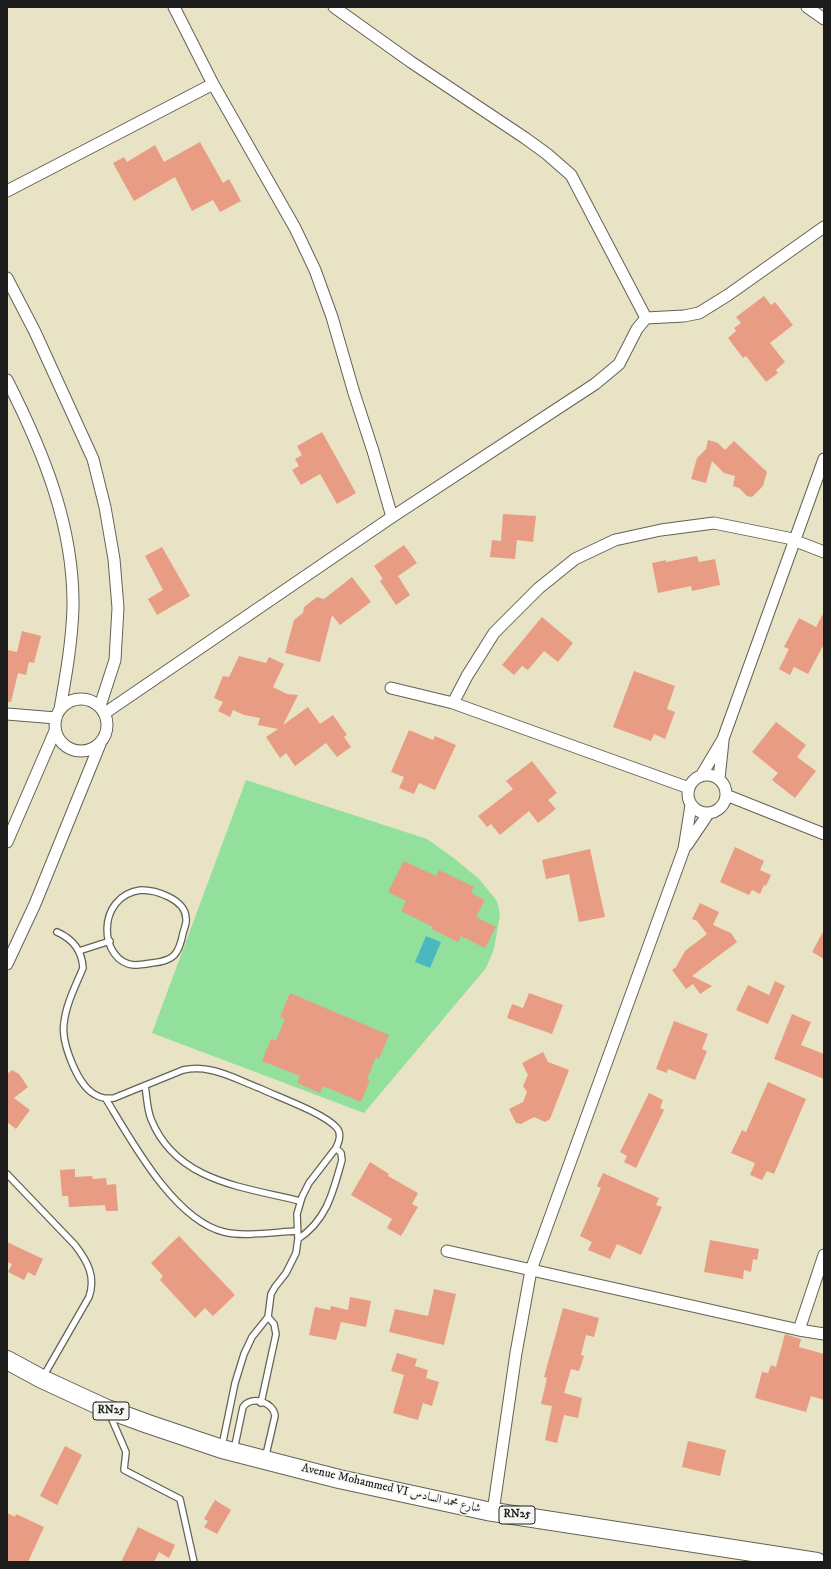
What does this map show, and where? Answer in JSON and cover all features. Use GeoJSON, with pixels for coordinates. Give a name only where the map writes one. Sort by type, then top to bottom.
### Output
{"type":"FeatureCollection","features":[{"type":"Feature","properties":{"kind":"main road","name":"Avenue Mohammed VI شارع محمد السادس"},"geometry":{"type":"LineString","coordinates":[[7,1360],[42,1379],[107,1409],[227,1450],[340,1479],[493,1512],[817,1562]]}},
{"type":"Feature","properties":{"kind":"street"},"geometry":{"type":"LineString","coordinates":[[174,7],[213,84],[296,228],[315,270],[332,317],[392,517]]}},
{"type":"Feature","properties":{"kind":"street"},"geometry":{"type":"LineString","coordinates":[[334,7],[417,66],[525,138],[571,175],[646,318]]}},
{"type":"Feature","properties":{"kind":"street"},"geometry":{"type":"LineString","coordinates":[[806,7],[824,19]]}},
{"type":"Feature","properties":{"kind":"street"},"geometry":{"type":"LineString","coordinates":[[7,191],[213,84]]}},
{"type":"Feature","properties":{"kind":"street"},"geometry":{"type":"LineString","coordinates":[[102,710],[392,517],[596,384],[619,364],[637,329],[646,318],[684,316],[699,313],[728,295],[824,227]]}},
{"type":"Feature","properties":{"kind":"street"},"geometry":{"type":"LineString","coordinates":[[7,278],[93,458],[105,507],[114,559],[118,608],[115,660],[102,710]]}},
{"type":"Feature","properties":{"kind":"street"},"geometry":{"type":"LineString","coordinates":[[7,380],[42,456],[57,497],[70,555],[73,607],[70,656],[55,731],[7,842]]}},
{"type":"Feature","properties":{"kind":"street"},"geometry":{"type":"LineString","coordinates":[[701,776],[723,739],[824,459]]}},
{"type":"Feature","properties":{"kind":"street"},"geometry":{"type":"LineString","coordinates":[[453,703],[467,676],[494,633],[539,588],[575,559],[615,540],[661,530],[714,523],[795,540],[824,552]]}},
{"type":"Feature","properties":{"kind":"street"},"geometry":{"type":"LineString","coordinates":[[391,688],[453,703],[689,788]]}},
{"type":"Feature","properties":{"kind":"street"},"geometry":{"type":"LineString","coordinates":[[7,964],[35,904],[107,729],[107,721],[102,710],[92,701],[75,699],[66,703],[58,713]]}},
{"type":"Feature","properties":{"kind":"street"},"geometry":{"type":"LineString","coordinates":[[7,714],[58,713]]}},
{"type":"Feature","properties":{"kind":"street"},"geometry":{"type":"LineString","coordinates":[[55,731],[63,745],[77,752],[93,749],[100,744]]}},
{"type":"Feature","properties":{"kind":"street"},"geometry":{"type":"LineString","coordinates":[[720,780],[723,739]]}},
{"type":"Feature","properties":{"kind":"street"},"geometry":{"type":"LineString","coordinates":[[493,1512],[516,1353],[532,1270],[684,849],[691,806],[688,797],[689,788],[694,780],[701,776],[711,775],[720,780],[725,786],[726,795],[724,804],[717,811],[708,814],[699,812],[691,806]]}},
{"type":"Feature","properties":{"kind":"street"},"geometry":{"type":"LineString","coordinates":[[726,795],[824,834]]}},
{"type":"Feature","properties":{"kind":"street"},"geometry":{"type":"LineString","coordinates":[[684,849],[708,814]]}},
{"type":"Feature","properties":{"kind":"street"},"geometry":{"type":"LineString","coordinates":[[447,1251],[798,1330],[824,1334]]}},
{"type":"Feature","properties":{"kind":"street"},"geometry":{"type":"LineString","coordinates":[[798,1330],[824,1255]]}},
{"type":"Feature","properties":{"kind":"lane"},"geometry":{"type":"LineString","coordinates":[[146,890],[166,896],[177,902],[184,913],[186,919],[181,943],[178,952],[169,960],[135,965],[129,964],[115,954],[110,942],[107,929],[110,912],[120,897],[130,892],[146,890]]}},
{"type":"Feature","properties":{"kind":"lane"},"geometry":{"type":"LineString","coordinates":[[57,932],[70,939],[79,951],[83,968],[66,1011],[64,1022],[64,1040],[78,1073],[84,1084],[93,1094],[106,1099],[114,1098],[183,1070],[202,1068],[220,1072],[317,1114],[338,1130],[339,1138],[336,1148],[309,1183],[300,1201],[297,1214],[298,1239],[296,1253],[291,1264],[271,1294],[268,1316],[252,1336],[238,1372],[227,1450]]}},
{"type":"Feature","properties":{"kind":"lane"},"geometry":{"type":"LineString","coordinates":[[79,951],[110,942]]}},
{"type":"Feature","properties":{"kind":"lane"},"geometry":{"type":"LineString","coordinates":[[145,1086],[149,1113],[155,1127],[167,1146],[188,1166],[219,1181],[300,1201]]}},
{"type":"Feature","properties":{"kind":"lane"},"geometry":{"type":"LineString","coordinates":[[106,1099],[129,1137],[160,1183],[193,1217],[214,1229],[233,1234],[297,1231]]}},
{"type":"Feature","properties":{"kind":"lane"},"geometry":{"type":"LineString","coordinates":[[298,1239],[315,1226],[325,1210],[342,1160],[341,1153],[336,1148]]}},
{"type":"Feature","properties":{"kind":"lane"},"geometry":{"type":"LineString","coordinates":[[7,1174],[75,1246],[87,1262],[92,1277],[92,1290],[89,1298],[42,1379]]}},
{"type":"Feature","properties":{"kind":"lane"},"geometry":{"type":"LineString","coordinates":[[261,1403],[276,1334],[274,1324],[268,1316]]}},
{"type":"Feature","properties":{"kind":"lane"},"geometry":{"type":"LineString","coordinates":[[227,1450],[243,1407],[249,1402],[253,1401],[261,1403],[272,1407],[275,1416],[265,1460]]}},
{"type":"Feature","properties":{"kind":"lane"},"geometry":{"type":"LineString","coordinates":[[107,1409],[126,1452],[124,1470],[180,1499],[194,1562]]}},
{"type":"Feature","properties":{"kind":"green space"},"geometry":{"type":"Polygon","coordinates":[[[246,780],[427,839],[455,859],[479,879],[497,901],[500,915],[494,949],[486,968],[364,1113],[152,1033],[246,780]]]}},
{"type":"Feature","properties":{"kind":"water"},"geometry":{"type":"Polygon","coordinates":[[[426,936],[441,942],[430,968],[415,962],[426,936]]]}},
{"type":"Feature","properties":{"kind":"building"},"geometry":{"type":"Polygon","coordinates":[[[200,142],[223,183],[229,179],[241,201],[220,212],[213,200],[192,211],[175,177],[134,201],[113,163],[124,157],[127,162],[155,145],[164,162],[200,142]]]}},
{"type":"Feature","properties":{"kind":"building"},"geometry":{"type":"Polygon","coordinates":[[[764,296],[771,305],[775,302],[793,325],[770,343],[785,362],[776,370],[778,373],[766,382],[746,356],[743,358],[728,338],[736,331],[734,328],[741,323],[736,317],[764,296]]]}},
{"type":"Feature","properties":{"kind":"building"},"geometry":{"type":"Polygon","coordinates":[[[322,432],[356,493],[337,504],[320,474],[301,485],[292,470],[299,466],[295,459],[302,455],[297,446],[322,432]]]}},
{"type":"Feature","properties":{"kind":"building"},"geometry":{"type":"Polygon","coordinates":[[[708,440],[718,443],[725,450],[734,441],[767,472],[763,486],[752,497],[747,496],[739,488],[733,486],[735,476],[724,473],[712,461],[706,483],[691,479],[697,458],[706,449],[708,440]]]}},
{"type":"Feature","properties":{"kind":"building"},"geometry":{"type":"Polygon","coordinates":[[[503,514],[536,516],[533,542],[517,540],[515,559],[490,557],[492,540],[501,541],[503,514]]]}},
{"type":"Feature","properties":{"kind":"building"},"geometry":{"type":"Polygon","coordinates":[[[404,545],[417,563],[398,576],[410,595],[396,605],[380,581],[383,579],[374,566],[404,545]]]}},
{"type":"Feature","properties":{"kind":"building"},"geometry":{"type":"Polygon","coordinates":[[[162,547],[190,596],[157,615],[148,599],[163,590],[145,556],[162,547]]]}},
{"type":"Feature","properties":{"kind":"building"},"geometry":{"type":"Polygon","coordinates":[[[697,556],[699,562],[715,559],[720,585],[692,591],[691,586],[658,593],[652,563],[697,556]]]}},
{"type":"Feature","properties":{"kind":"building"},"geometry":{"type":"Polygon","coordinates":[[[352,577],[371,602],[340,625],[332,615],[320,662],[285,653],[294,620],[303,613],[304,607],[317,597],[324,599],[352,577]]]}},
{"type":"Feature","properties":{"kind":"building"},"geometry":{"type":"Polygon","coordinates":[[[824,612],[824,644],[808,674],[794,667],[790,675],[779,669],[789,649],[784,647],[799,618],[816,627],[824,612]]]}},
{"type":"Feature","properties":{"kind":"building"},"geometry":{"type":"Polygon","coordinates":[[[542,617],[573,643],[558,662],[544,651],[528,670],[522,666],[514,675],[502,665],[542,617]]]}},
{"type":"Feature","properties":{"kind":"building"},"geometry":{"type":"Polygon","coordinates":[[[22,631],[41,636],[34,663],[29,662],[26,675],[18,673],[11,702],[7,702],[7,650],[17,652],[22,631]]]}},
{"type":"Feature","properties":{"kind":"building"},"geometry":{"type":"Polygon","coordinates":[[[239,656],[266,663],[269,657],[284,664],[273,687],[287,694],[298,695],[283,725],[308,707],[320,724],[333,715],[347,735],[344,737],[351,747],[337,757],[326,743],[295,766],[286,753],[280,758],[266,737],[278,729],[258,725],[260,718],[244,715],[233,710],[230,717],[218,711],[223,702],[214,698],[223,676],[229,677],[239,656]]]}},
{"type":"Feature","properties":{"kind":"building"},"geometry":{"type":"Polygon","coordinates":[[[634,671],[675,686],[667,709],[675,712],[665,739],[654,734],[651,741],[613,727],[634,671]]]}},
{"type":"Feature","properties":{"kind":"building"},"geometry":{"type":"Polygon","coordinates":[[[776,722],[806,745],[797,757],[816,771],[795,798],[772,780],[778,773],[752,752],[776,722]]]}},
{"type":"Feature","properties":{"kind":"building"},"geometry":{"type":"Polygon","coordinates":[[[409,730],[433,740],[435,736],[456,745],[435,790],[419,783],[414,794],[399,788],[404,777],[391,772],[409,730]]]}},
{"type":"Feature","properties":{"kind":"building"},"geometry":{"type":"Polygon","coordinates":[[[532,761],[557,793],[548,800],[556,809],[538,823],[529,811],[500,835],[491,824],[487,827],[478,816],[513,789],[506,781],[532,761]]]}},
{"type":"Feature","properties":{"kind":"building"},"geometry":{"type":"Polygon","coordinates":[[[735,847],[764,861],[760,870],[771,875],[760,894],[752,890],[749,895],[720,882],[735,847]]]}},
{"type":"Feature","properties":{"kind":"building"},"geometry":{"type":"Polygon","coordinates":[[[590,849],[605,917],[579,922],[569,874],[546,879],[542,860],[590,849]]]}},
{"type":"Feature","properties":{"kind":"building"},"geometry":{"type":"Polygon","coordinates":[[[404,861],[436,876],[439,870],[474,887],[471,893],[485,900],[476,917],[496,927],[485,948],[461,936],[458,942],[432,929],[433,927],[401,911],[406,901],[388,892],[404,861]]]}},
{"type":"Feature","properties":{"kind":"building"},"geometry":{"type":"Polygon","coordinates":[[[700,903],[719,912],[713,925],[731,933],[737,942],[692,976],[712,986],[700,994],[693,984],[686,989],[672,970],[676,967],[685,951],[707,934],[697,921],[692,919],[700,903]]]}},
{"type":"Feature","properties":{"kind":"building"},"geometry":{"type":"Polygon","coordinates":[[[824,930],[824,959],[812,952],[824,930]]]}},
{"type":"Feature","properties":{"kind":"building"},"geometry":{"type":"Polygon","coordinates":[[[775,981],[785,986],[768,1024],[736,1010],[748,985],[769,995],[775,981]]]}},
{"type":"Feature","properties":{"kind":"building"},"geometry":{"type":"Polygon","coordinates":[[[290,993],[389,1035],[379,1059],[376,1057],[367,1079],[370,1080],[361,1102],[323,1086],[320,1093],[297,1083],[300,1076],[262,1061],[271,1039],[276,1041],[285,1019],[280,1017],[290,993]]]}},
{"type":"Feature","properties":{"kind":"building"},"geometry":{"type":"Polygon","coordinates":[[[529,993],[563,1005],[552,1034],[507,1018],[512,1004],[523,1008],[529,993]]]}},
{"type":"Feature","properties":{"kind":"building"},"geometry":{"type":"Polygon","coordinates":[[[792,1014],[811,1022],[801,1045],[824,1054],[824,1079],[774,1059],[792,1014]]]}},
{"type":"Feature","properties":{"kind":"building"},"geometry":{"type":"Polygon","coordinates":[[[674,1021],[708,1034],[702,1049],[707,1051],[695,1080],[668,1069],[667,1073],[656,1069],[674,1021]]]}},
{"type":"Feature","properties":{"kind":"building"},"geometry":{"type":"Polygon","coordinates":[[[543,1052],[548,1062],[569,1070],[550,1119],[545,1122],[534,1117],[521,1124],[516,1123],[509,1109],[523,1102],[527,1092],[523,1086],[528,1075],[522,1063],[543,1052]]]}},
{"type":"Feature","properties":{"kind":"building"},"geometry":{"type":"Polygon","coordinates":[[[12,1070],[19,1074],[28,1087],[14,1098],[30,1110],[16,1129],[7,1122],[7,1074],[12,1070]]]}},
{"type":"Feature","properties":{"kind":"building"},"geometry":{"type":"Polygon","coordinates":[[[768,1082],[806,1099],[774,1174],[767,1171],[762,1180],[750,1175],[755,1163],[731,1153],[742,1130],[746,1132],[768,1082]]]}},
{"type":"Feature","properties":{"kind":"building"},"geometry":{"type":"Polygon","coordinates":[[[649,1093],[663,1100],[660,1108],[664,1110],[636,1168],[624,1162],[627,1156],[620,1152],[649,1093]]]}},
{"type":"Feature","properties":{"kind":"building"},"geometry":{"type":"Polygon","coordinates":[[[370,1162],[389,1174],[388,1176],[418,1193],[412,1204],[418,1207],[401,1236],[387,1228],[392,1219],[351,1195],[370,1162]]]}},
{"type":"Feature","properties":{"kind":"building"},"geometry":{"type":"Polygon","coordinates":[[[75,1169],[75,1177],[92,1176],[93,1179],[106,1178],[107,1185],[116,1184],[118,1211],[106,1211],[105,1205],[69,1207],[68,1196],[62,1196],[60,1170],[75,1169]]]}},
{"type":"Feature","properties":{"kind":"building"},"geometry":{"type":"Polygon","coordinates":[[[603,1173],[659,1198],[656,1205],[662,1207],[641,1255],[617,1244],[610,1259],[588,1250],[592,1242],[580,1236],[601,1188],[597,1186],[603,1173]]]}},
{"type":"Feature","properties":{"kind":"building"},"geometry":{"type":"Polygon","coordinates":[[[179,1236],[235,1295],[213,1316],[205,1308],[195,1318],[160,1280],[163,1276],[151,1263],[179,1236]]]}},
{"type":"Feature","properties":{"kind":"building"},"geometry":{"type":"Polygon","coordinates":[[[710,1240],[759,1249],[757,1260],[753,1259],[751,1272],[744,1270],[743,1279],[704,1272],[710,1240]]]}},
{"type":"Feature","properties":{"kind":"building"},"geometry":{"type":"Polygon","coordinates":[[[7,1242],[43,1259],[35,1276],[28,1272],[24,1280],[8,1272],[12,1264],[7,1262],[7,1242]]]}},
{"type":"Feature","properties":{"kind":"building"},"geometry":{"type":"Polygon","coordinates":[[[434,1289],[456,1294],[444,1345],[389,1332],[395,1309],[428,1316],[434,1289]]]}},
{"type":"Feature","properties":{"kind":"building"},"geometry":{"type":"Polygon","coordinates":[[[350,1297],[371,1301],[366,1327],[341,1322],[336,1340],[309,1335],[315,1307],[330,1310],[331,1306],[348,1310],[350,1297]]]}},
{"type":"Feature","properties":{"kind":"building"},"geometry":{"type":"Polygon","coordinates":[[[563,1308],[599,1318],[594,1337],[586,1335],[581,1355],[584,1356],[579,1371],[571,1369],[564,1393],[582,1398],[578,1418],[564,1415],[557,1443],[545,1440],[552,1406],[541,1404],[547,1378],[544,1377],[563,1308]]]}},
{"type":"Feature","properties":{"kind":"building"},"geometry":{"type":"Polygon","coordinates":[[[785,1334],[801,1339],[799,1347],[824,1354],[824,1400],[811,1396],[806,1412],[755,1398],[762,1372],[768,1373],[771,1365],[776,1367],[785,1334]]]}},
{"type":"Feature","properties":{"kind":"building"},"geometry":{"type":"Polygon","coordinates":[[[397,1353],[417,1359],[415,1366],[428,1370],[426,1378],[439,1382],[432,1406],[423,1403],[418,1420],[393,1413],[404,1375],[391,1371],[397,1353]]]}},
{"type":"Feature","properties":{"kind":"building"},"geometry":{"type":"Polygon","coordinates":[[[688,1441],[726,1450],[720,1476],[682,1467],[688,1441]]]}},
{"type":"Feature","properties":{"kind":"building"},"geometry":{"type":"Polygon","coordinates":[[[65,1446],[82,1455],[57,1505],[40,1496],[65,1446]]]}},
{"type":"Feature","properties":{"kind":"building"},"geometry":{"type":"Polygon","coordinates":[[[215,1500],[231,1510],[217,1534],[204,1527],[208,1521],[204,1519],[215,1500]]]}},
{"type":"Feature","properties":{"kind":"building"},"geometry":{"type":"Polygon","coordinates":[[[7,1513],[15,1517],[16,1514],[44,1527],[28,1562],[7,1562],[7,1513]]]}},
{"type":"Feature","properties":{"kind":"building"},"geometry":{"type":"Polygon","coordinates":[[[138,1527],[175,1545],[169,1558],[159,1552],[154,1562],[121,1562],[138,1527]]]}}]}
